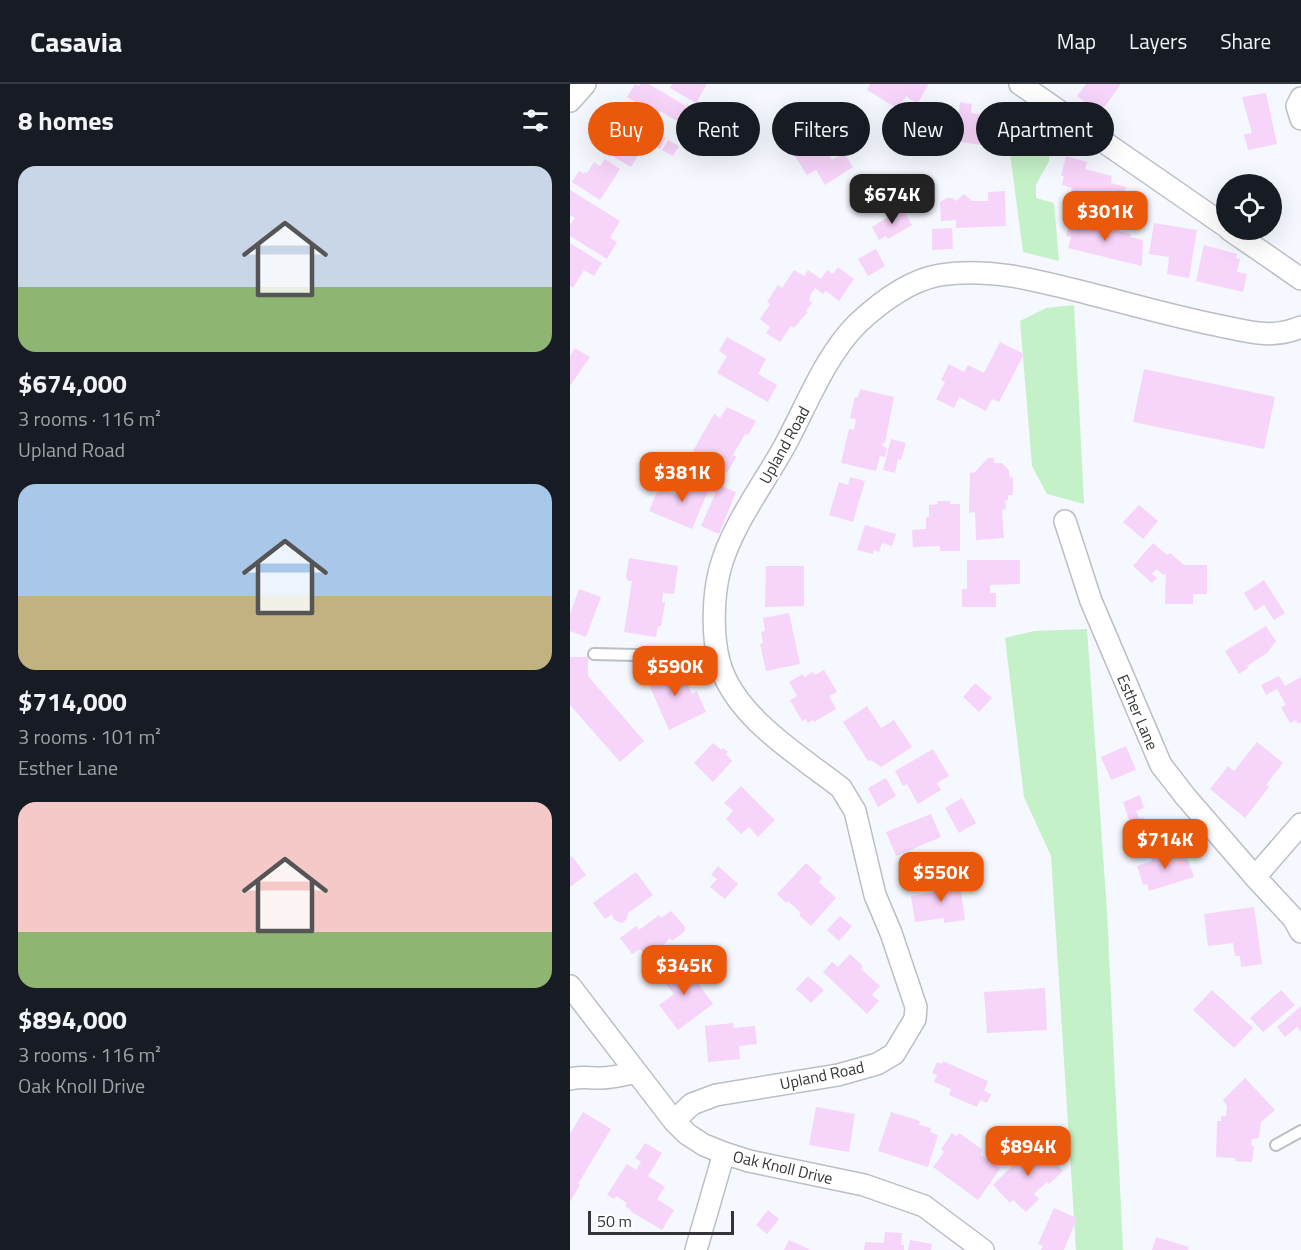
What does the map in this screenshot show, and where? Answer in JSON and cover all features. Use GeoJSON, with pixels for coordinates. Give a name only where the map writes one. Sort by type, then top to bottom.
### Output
{"type":"FeatureCollection","features":[{"type":"Feature","properties":{"kind":"street"},"geometry":{"type":"LineString","coordinates":[[570,102],[585,84]]}},
{"type":"Feature","properties":{"kind":"street"},"geometry":{"type":"LineString","coordinates":[[1020,84],[1216,219]]}},
{"type":"Feature","properties":{"kind":"street"},"geometry":{"type":"LineString","coordinates":[[1301,98],[1297,106],[1301,119]]}},
{"type":"Feature","properties":{"kind":"street"},"geometry":{"type":"LineString","coordinates":[[1246,240],[1301,279]]}},
{"type":"Feature","properties":{"kind":"street","name":"Upland Road"},"geometry":{"type":"LineString","coordinates":[[674,1121],[692,1104],[716,1095],[838,1075],[877,1064],[894,1054],[915,1019],[916,1007],[891,933],[875,895],[855,811],[848,796],[841,788],[770,734],[734,693],[718,657],[715,592],[720,567],[737,528],[785,445],[829,361],[856,325],[911,284],[939,275],[978,272],[1029,278],[1184,318],[1270,335],[1289,332],[1301,327]]}},
{"type":"Feature","properties":{"kind":"street","name":"Esther Lane"},"geometry":{"type":"LineString","coordinates":[[1065,521],[1091,601],[1161,765],[1185,796],[1293,918],[1301,932]]}},
{"type":"Feature","properties":{"kind":"street"},"geometry":{"type":"LineString","coordinates":[[1255,877],[1301,824]]}},
{"type":"Feature","properties":{"kind":"street","name":"Oak Knoll Drive"},"geometry":{"type":"LineString","coordinates":[[570,986],[674,1121],[687,1134],[704,1145],[749,1161],[864,1185],[924,1206],[982,1250]]}},
{"type":"Feature","properties":{"kind":"street"},"geometry":{"type":"LineString","coordinates":[[570,1079],[583,1076],[615,1077],[636,1071]]}},
{"type":"Feature","properties":{"kind":"street"},"geometry":{"type":"LineString","coordinates":[[696,1250],[724,1153]]}},
{"type":"Feature","properties":{"kind":"lane"},"geometry":{"type":"LineString","coordinates":[[594,654],[718,657]]}},
{"type":"Feature","properties":{"kind":"lane"},"geometry":{"type":"LineString","coordinates":[[1276,1145],[1301,1131]]}},
{"type":"Feature","properties":{"kind":"green space"},"geometry":{"type":"Polygon","coordinates":[[[1010,156],[1049,156],[1049,161],[1036,185],[1036,198],[1054,203],[1059,261],[1023,252],[1010,156]]]}},
{"type":"Feature","properties":{"kind":"green space"},"geometry":{"type":"Polygon","coordinates":[[[1074,305],[1084,504],[1047,494],[1032,466],[1020,321],[1046,308],[1074,305]]]}},
{"type":"Feature","properties":{"kind":"green space"},"geometry":{"type":"Polygon","coordinates":[[[1087,629],[1107,911],[1123,1250],[1076,1250],[1051,856],[1024,797],[1005,638],[1034,631],[1087,629]]]}},
{"type":"Feature","properties":{"kind":"building"},"geometry":{"type":"Polygon","coordinates":[[[635,84],[639,86],[649,84],[679,102],[676,102],[676,120],[664,113],[664,102],[636,102],[627,97],[635,84]]]}},
{"type":"Feature","properties":{"kind":"building"},"geometry":{"type":"Polygon","coordinates":[[[672,84],[707,84],[697,102],[670,88],[672,84]]]}},
{"type":"Feature","properties":{"kind":"building"},"geometry":{"type":"Polygon","coordinates":[[[870,84],[929,84],[918,102],[906,96],[902,102],[887,102],[867,90],[870,84]]]}},
{"type":"Feature","properties":{"kind":"building"},"geometry":{"type":"Polygon","coordinates":[[[1086,84],[1121,84],[1108,102],[1085,102],[1077,96],[1086,84]]]}},
{"type":"Feature","properties":{"kind":"building"},"geometry":{"type":"Polygon","coordinates":[[[1266,93],[1277,144],[1248,150],[1244,134],[1252,133],[1242,97],[1266,93]]]}},
{"type":"Feature","properties":{"kind":"building"},"geometry":{"type":"Polygon","coordinates":[[[964,103],[972,104],[971,113],[976,114],[976,144],[964,142],[964,103]]]}},
{"type":"Feature","properties":{"kind":"building"},"geometry":{"type":"Polygon","coordinates":[[[668,140],[676,144],[673,156],[664,151],[668,140]]]}},
{"type":"Feature","properties":{"kind":"building"},"geometry":{"type":"Polygon","coordinates":[[[612,156],[638,156],[631,167],[612,156]]]}},
{"type":"Feature","properties":{"kind":"building"},"geometry":{"type":"Polygon","coordinates":[[[795,156],[830,156],[832,160],[839,156],[846,156],[853,167],[825,185],[816,170],[807,175],[795,156]]]}},
{"type":"Feature","properties":{"kind":"building"},"geometry":{"type":"Polygon","coordinates":[[[1066,156],[1087,162],[1085,169],[1112,176],[1111,183],[1126,187],[1123,200],[1092,192],[1090,199],[1070,194],[1072,188],[1062,185],[1064,176],[1061,176],[1066,156]]]}},
{"type":"Feature","properties":{"kind":"building"},"geometry":{"type":"Polygon","coordinates":[[[605,159],[620,169],[600,200],[572,182],[579,171],[587,173],[594,162],[600,166],[605,159]]]}},
{"type":"Feature","properties":{"kind":"building"},"geometry":{"type":"Polygon","coordinates":[[[570,190],[620,221],[610,238],[617,242],[607,259],[570,236],[570,225],[575,218],[570,215],[570,190]]]}},
{"type":"Feature","properties":{"kind":"building"},"geometry":{"type":"Polygon","coordinates":[[[1005,191],[1006,226],[956,228],[956,220],[941,221],[940,202],[947,198],[953,198],[956,201],[964,194],[972,201],[988,201],[988,192],[1005,191]]]}},
{"type":"Feature","properties":{"kind":"building"},"geometry":{"type":"Polygon","coordinates":[[[902,208],[912,225],[888,239],[886,236],[879,240],[872,227],[902,208]]]}},
{"type":"Feature","properties":{"kind":"building"},"geometry":{"type":"Polygon","coordinates":[[[1070,219],[1131,234],[1130,237],[1143,240],[1142,266],[1068,248],[1071,237],[1066,236],[1070,219]]]}},
{"type":"Feature","properties":{"kind":"building"},"geometry":{"type":"Polygon","coordinates":[[[1154,223],[1197,230],[1189,278],[1167,274],[1169,257],[1149,254],[1154,223]]]}},
{"type":"Feature","properties":{"kind":"building"},"geometry":{"type":"Polygon","coordinates":[[[952,228],[953,249],[932,250],[932,229],[952,228]]]}},
{"type":"Feature","properties":{"kind":"building"},"geometry":{"type":"Polygon","coordinates":[[[570,243],[602,263],[594,276],[584,270],[573,288],[570,286],[570,243]]]}},
{"type":"Feature","properties":{"kind":"building"},"geometry":{"type":"Polygon","coordinates":[[[1204,245],[1237,254],[1236,258],[1240,259],[1237,272],[1247,274],[1243,292],[1196,281],[1204,245]]]}},
{"type":"Feature","properties":{"kind":"building"},"geometry":{"type":"Polygon","coordinates":[[[876,249],[885,266],[868,276],[858,259],[876,249]]]}},
{"type":"Feature","properties":{"kind":"building"},"geometry":{"type":"Polygon","coordinates":[[[838,267],[854,279],[839,301],[826,291],[823,294],[815,288],[809,301],[812,303],[806,311],[808,312],[794,328],[791,326],[780,342],[766,333],[770,327],[760,319],[770,304],[767,302],[778,285],[782,288],[794,270],[804,276],[808,270],[821,279],[827,270],[833,274],[838,267]]]}},
{"type":"Feature","properties":{"kind":"building"},"geometry":{"type":"Polygon","coordinates":[[[727,337],[766,359],[758,374],[777,385],[768,402],[717,373],[727,356],[719,351],[727,337]]]}},
{"type":"Feature","properties":{"kind":"building"},"geometry":{"type":"Polygon","coordinates":[[[1000,342],[1024,354],[999,402],[992,399],[986,411],[959,397],[954,408],[936,399],[945,382],[941,380],[949,364],[964,372],[968,365],[984,373],[1000,342]]]}},
{"type":"Feature","properties":{"kind":"building"},"geometry":{"type":"Polygon","coordinates":[[[575,348],[590,357],[570,386],[570,356],[575,348]]]}},
{"type":"Feature","properties":{"kind":"building"},"geometry":{"type":"Polygon","coordinates":[[[1144,369],[1275,397],[1264,449],[1133,422],[1144,369]]]}},
{"type":"Feature","properties":{"kind":"building"},"geometry":{"type":"Polygon","coordinates":[[[860,389],[894,397],[885,443],[883,442],[882,446],[887,448],[885,457],[880,456],[876,471],[841,463],[849,429],[854,430],[856,419],[850,418],[855,397],[858,397],[860,389]]]}},
{"type":"Feature","properties":{"kind":"building"},"geometry":{"type":"Polygon","coordinates":[[[727,407],[756,421],[748,435],[745,434],[733,455],[736,457],[727,473],[693,451],[714,414],[720,418],[727,407]]]}},
{"type":"Feature","properties":{"kind":"building"},"geometry":{"type":"Polygon","coordinates":[[[891,439],[906,443],[901,460],[898,459],[895,473],[883,470],[891,439]]]}},
{"type":"Feature","properties":{"kind":"building"},"geometry":{"type":"Polygon","coordinates":[[[988,458],[994,458],[994,463],[1002,463],[1009,470],[1010,478],[1013,477],[1013,495],[1008,495],[1008,500],[1005,501],[1006,509],[1002,510],[1004,538],[976,540],[975,512],[969,513],[970,473],[975,472],[988,458]]]}},
{"type":"Feature","properties":{"kind":"building"},"geometry":{"type":"Polygon","coordinates":[[[691,475],[711,484],[692,529],[649,511],[659,487],[682,497],[691,475]]]}},
{"type":"Feature","properties":{"kind":"building"},"geometry":{"type":"Polygon","coordinates":[[[850,477],[865,481],[853,522],[829,515],[839,482],[848,485],[850,477]]]}},
{"type":"Feature","properties":{"kind":"building"},"geometry":{"type":"Polygon","coordinates":[[[719,485],[736,492],[719,534],[701,526],[719,485]]]}},
{"type":"Feature","properties":{"kind":"building"},"geometry":{"type":"Polygon","coordinates":[[[937,501],[960,504],[960,551],[940,551],[940,546],[913,547],[912,530],[926,529],[929,505],[938,504],[937,501]]]}},
{"type":"Feature","properties":{"kind":"building"},"geometry":{"type":"Polygon","coordinates":[[[1139,505],[1158,521],[1143,539],[1123,522],[1139,505]]]}},
{"type":"Feature","properties":{"kind":"building"},"geometry":{"type":"Polygon","coordinates":[[[865,525],[896,534],[892,546],[882,543],[879,552],[874,550],[873,554],[857,550],[865,525]]]}},
{"type":"Feature","properties":{"kind":"building"},"geometry":{"type":"Polygon","coordinates":[[[1153,543],[1184,565],[1207,565],[1207,594],[1193,594],[1193,604],[1165,604],[1166,573],[1164,575],[1156,569],[1152,574],[1157,578],[1152,583],[1133,566],[1153,543]]]}},
{"type":"Feature","properties":{"kind":"building"},"geometry":{"type":"Polygon","coordinates":[[[629,558],[678,566],[674,594],[663,593],[662,602],[665,603],[661,626],[658,626],[656,637],[624,632],[632,581],[628,581],[626,577],[629,558]]]}},
{"type":"Feature","properties":{"kind":"building"},"geometry":{"type":"Polygon","coordinates":[[[967,560],[1020,560],[1020,584],[990,585],[990,593],[996,593],[996,607],[962,607],[962,589],[967,589],[967,560]]]}},
{"type":"Feature","properties":{"kind":"building"},"geometry":{"type":"Polygon","coordinates":[[[766,566],[804,566],[804,606],[765,607],[766,566]]]}},
{"type":"Feature","properties":{"kind":"building"},"geometry":{"type":"Polygon","coordinates":[[[1264,580],[1285,613],[1274,620],[1264,605],[1255,611],[1244,593],[1264,580]]]}},
{"type":"Feature","properties":{"kind":"building"},"geometry":{"type":"Polygon","coordinates":[[[579,589],[601,597],[586,637],[570,631],[570,614],[579,589]]]}},
{"type":"Feature","properties":{"kind":"building"},"geometry":{"type":"Polygon","coordinates":[[[789,613],[800,664],[766,671],[760,644],[763,643],[761,632],[765,631],[763,618],[789,613]]]}},
{"type":"Feature","properties":{"kind":"building"},"geometry":{"type":"Polygon","coordinates":[[[1266,626],[1276,641],[1267,653],[1239,674],[1225,651],[1266,626]]]}},
{"type":"Feature","properties":{"kind":"building"},"geometry":{"type":"Polygon","coordinates":[[[570,657],[588,657],[588,676],[644,741],[620,762],[570,705],[570,657]]]}},
{"type":"Feature","properties":{"kind":"building"},"geometry":{"type":"Polygon","coordinates":[[[678,663],[692,694],[697,691],[706,712],[669,730],[646,678],[678,663]]]}},
{"type":"Feature","properties":{"kind":"building"},"geometry":{"type":"Polygon","coordinates":[[[824,670],[837,692],[829,696],[836,709],[814,722],[813,720],[808,723],[806,719],[802,721],[790,700],[797,696],[789,682],[803,674],[804,677],[813,672],[815,675],[824,670]]]}},
{"type":"Feature","properties":{"kind":"building"},"geometry":{"type":"Polygon","coordinates":[[[1279,676],[1285,686],[1301,677],[1301,722],[1298,724],[1296,720],[1290,723],[1281,707],[1286,705],[1277,689],[1266,695],[1261,685],[1279,676]]]}},
{"type":"Feature","properties":{"kind":"building"},"geometry":{"type":"Polygon","coordinates":[[[975,683],[992,698],[979,712],[963,697],[975,683]]]}},
{"type":"Feature","properties":{"kind":"building"},"geometry":{"type":"Polygon","coordinates":[[[867,706],[881,728],[894,720],[912,747],[881,767],[871,760],[868,761],[843,722],[867,706]]]}},
{"type":"Feature","properties":{"kind":"building"},"geometry":{"type":"Polygon","coordinates":[[[1257,742],[1283,763],[1266,785],[1269,787],[1245,818],[1210,789],[1228,766],[1234,771],[1257,742]]]}},
{"type":"Feature","properties":{"kind":"building"},"geometry":{"type":"Polygon","coordinates":[[[713,743],[721,750],[723,748],[728,752],[726,754],[732,761],[713,782],[694,763],[713,743]]]}},
{"type":"Feature","properties":{"kind":"building"},"geometry":{"type":"Polygon","coordinates":[[[1126,746],[1136,770],[1111,780],[1101,757],[1126,746]]]}},
{"type":"Feature","properties":{"kind":"building"},"geometry":{"type":"Polygon","coordinates":[[[933,749],[949,776],[937,783],[941,790],[918,804],[907,784],[903,786],[895,771],[933,749]]]}},
{"type":"Feature","properties":{"kind":"building"},"geometry":{"type":"Polygon","coordinates":[[[886,778],[896,796],[878,807],[868,788],[886,778]]]}},
{"type":"Feature","properties":{"kind":"building"},"geometry":{"type":"Polygon","coordinates":[[[741,786],[775,820],[758,837],[749,827],[741,834],[726,819],[733,811],[724,803],[741,786]]]}},
{"type":"Feature","properties":{"kind":"building"},"geometry":{"type":"Polygon","coordinates":[[[1140,795],[1144,808],[1136,811],[1139,818],[1143,817],[1145,824],[1142,824],[1143,827],[1153,823],[1157,833],[1136,841],[1123,802],[1140,795]]]}},
{"type":"Feature","properties":{"kind":"building"},"geometry":{"type":"Polygon","coordinates":[[[962,798],[976,823],[959,833],[945,808],[962,798]]]}},
{"type":"Feature","properties":{"kind":"building"},"geometry":{"type":"Polygon","coordinates":[[[931,814],[941,837],[896,856],[886,832],[931,814]]]}},
{"type":"Feature","properties":{"kind":"building"},"geometry":{"type":"Polygon","coordinates":[[[1184,849],[1194,877],[1149,891],[1147,884],[1143,885],[1137,866],[1152,861],[1150,855],[1159,853],[1161,857],[1184,849]]]}},
{"type":"Feature","properties":{"kind":"building"},"geometry":{"type":"Polygon","coordinates":[[[572,856],[586,875],[570,887],[570,858],[572,856]]]}},
{"type":"Feature","properties":{"kind":"building"},"geometry":{"type":"Polygon","coordinates":[[[806,863],[822,878],[819,882],[836,898],[811,926],[799,915],[801,913],[777,894],[806,863]]]}},
{"type":"Feature","properties":{"kind":"building"},"geometry":{"type":"Polygon","coordinates":[[[718,866],[738,884],[725,899],[710,887],[717,879],[711,875],[718,866]]]}},
{"type":"Feature","properties":{"kind":"building"},"geometry":{"type":"Polygon","coordinates":[[[636,872],[653,895],[628,913],[627,919],[622,923],[614,920],[612,914],[605,919],[593,903],[636,872]]]}},
{"type":"Feature","properties":{"kind":"building"},"geometry":{"type":"Polygon","coordinates":[[[959,876],[965,920],[944,923],[944,918],[915,922],[911,896],[941,891],[939,879],[959,876]]]}},
{"type":"Feature","properties":{"kind":"building"},"geometry":{"type":"Polygon","coordinates":[[[1254,907],[1262,964],[1241,967],[1240,956],[1235,956],[1233,943],[1208,946],[1204,914],[1254,907]]]}},
{"type":"Feature","properties":{"kind":"building"},"geometry":{"type":"Polygon","coordinates":[[[671,911],[686,928],[685,931],[672,941],[670,938],[661,948],[651,949],[644,954],[640,949],[632,954],[620,938],[636,926],[639,930],[659,915],[661,918],[671,911]]]}},
{"type":"Feature","properties":{"kind":"building"},"geometry":{"type":"Polygon","coordinates":[[[840,916],[852,926],[839,941],[827,930],[840,916]]]}},
{"type":"Feature","properties":{"kind":"building"},"geometry":{"type":"Polygon","coordinates":[[[850,954],[863,966],[861,969],[880,986],[872,995],[879,1001],[867,1014],[823,972],[832,962],[838,967],[850,954]]]}},
{"type":"Feature","properties":{"kind":"building"},"geometry":{"type":"Polygon","coordinates":[[[679,957],[713,1004],[678,1030],[659,1005],[674,994],[665,983],[672,979],[664,968],[679,957]]]}},
{"type":"Feature","properties":{"kind":"building"},"geometry":{"type":"Polygon","coordinates":[[[808,976],[824,990],[811,1003],[796,989],[808,976]]]}},
{"type":"Feature","properties":{"kind":"building"},"geometry":{"type":"Polygon","coordinates":[[[1045,988],[1047,1030],[987,1033],[984,992],[1045,988]]]}},
{"type":"Feature","properties":{"kind":"building"},"geometry":{"type":"Polygon","coordinates":[[[1212,990],[1253,1028],[1234,1048],[1193,1010],[1212,990]]]}},
{"type":"Feature","properties":{"kind":"building"},"geometry":{"type":"Polygon","coordinates":[[[1281,990],[1295,1005],[1263,1032],[1250,1018],[1281,990]]]}},
{"type":"Feature","properties":{"kind":"building"},"geometry":{"type":"Polygon","coordinates":[[[1301,1006],[1301,1032],[1297,1027],[1285,1037],[1277,1027],[1301,1006]]]}},
{"type":"Feature","properties":{"kind":"building"},"geometry":{"type":"Polygon","coordinates":[[[733,1023],[734,1028],[755,1026],[757,1044],[739,1046],[740,1059],[708,1062],[705,1026],[733,1023]]]}},
{"type":"Feature","properties":{"kind":"building"},"geometry":{"type":"Polygon","coordinates":[[[943,1061],[988,1081],[984,1091],[991,1094],[987,1103],[980,1100],[977,1107],[949,1095],[951,1089],[934,1082],[937,1075],[932,1073],[937,1062],[942,1064],[943,1061]]]}},
{"type":"Feature","properties":{"kind":"building"},"geometry":{"type":"Polygon","coordinates":[[[1245,1078],[1275,1110],[1261,1122],[1259,1138],[1252,1139],[1251,1145],[1254,1147],[1252,1162],[1216,1157],[1217,1121],[1221,1121],[1221,1116],[1226,1116],[1227,1106],[1223,1100],[1245,1078]]]}},
{"type":"Feature","properties":{"kind":"building"},"geometry":{"type":"Polygon","coordinates":[[[816,1107],[855,1114],[849,1152],[809,1145],[816,1107]]]}},
{"type":"Feature","properties":{"kind":"building"},"geometry":{"type":"Polygon","coordinates":[[[583,1112],[611,1129],[578,1184],[580,1185],[570,1202],[570,1134],[583,1112]]]}},
{"type":"Feature","properties":{"kind":"building"},"geometry":{"type":"Polygon","coordinates":[[[891,1112],[920,1121],[919,1125],[931,1128],[930,1132],[938,1135],[928,1167],[878,1151],[891,1112]]]}},
{"type":"Feature","properties":{"kind":"building"},"geometry":{"type":"Polygon","coordinates":[[[952,1133],[957,1136],[959,1133],[983,1150],[980,1154],[1000,1169],[978,1200],[933,1167],[944,1152],[941,1149],[952,1133]]]}},
{"type":"Feature","properties":{"kind":"building"},"geometry":{"type":"Polygon","coordinates":[[[1036,1142],[1063,1171],[1034,1194],[1039,1199],[1026,1212],[1013,1200],[1010,1203],[993,1185],[1036,1142]]]}},
{"type":"Feature","properties":{"kind":"building"},"geometry":{"type":"Polygon","coordinates":[[[645,1143],[662,1153],[648,1176],[665,1187],[657,1199],[674,1210],[662,1230],[630,1211],[625,1206],[627,1203],[616,1196],[614,1199],[607,1195],[627,1164],[636,1170],[641,1162],[635,1158],[645,1143]]]}},
{"type":"Feature","properties":{"kind":"building"},"geometry":{"type":"Polygon","coordinates":[[[1054,1208],[1077,1218],[1064,1250],[1041,1250],[1043,1246],[1038,1244],[1054,1208]]]}},
{"type":"Feature","properties":{"kind":"building"},"geometry":{"type":"Polygon","coordinates":[[[768,1210],[779,1219],[767,1234],[756,1225],[768,1210]]]}},
{"type":"Feature","properties":{"kind":"building"},"geometry":{"type":"Polygon","coordinates":[[[885,1232],[902,1233],[901,1245],[904,1245],[904,1250],[864,1250],[865,1242],[884,1243],[885,1232]]]}},
{"type":"Feature","properties":{"kind":"building"},"geometry":{"type":"Polygon","coordinates":[[[1156,1237],[1189,1247],[1188,1250],[1152,1250],[1156,1237]]]}},
{"type":"Feature","properties":{"kind":"building"},"geometry":{"type":"Polygon","coordinates":[[[789,1240],[811,1250],[784,1250],[789,1240]]]}},
{"type":"Feature","properties":{"kind":"building"},"geometry":{"type":"Polygon","coordinates":[[[910,1240],[932,1244],[931,1250],[908,1250],[910,1240]]]}}]}
